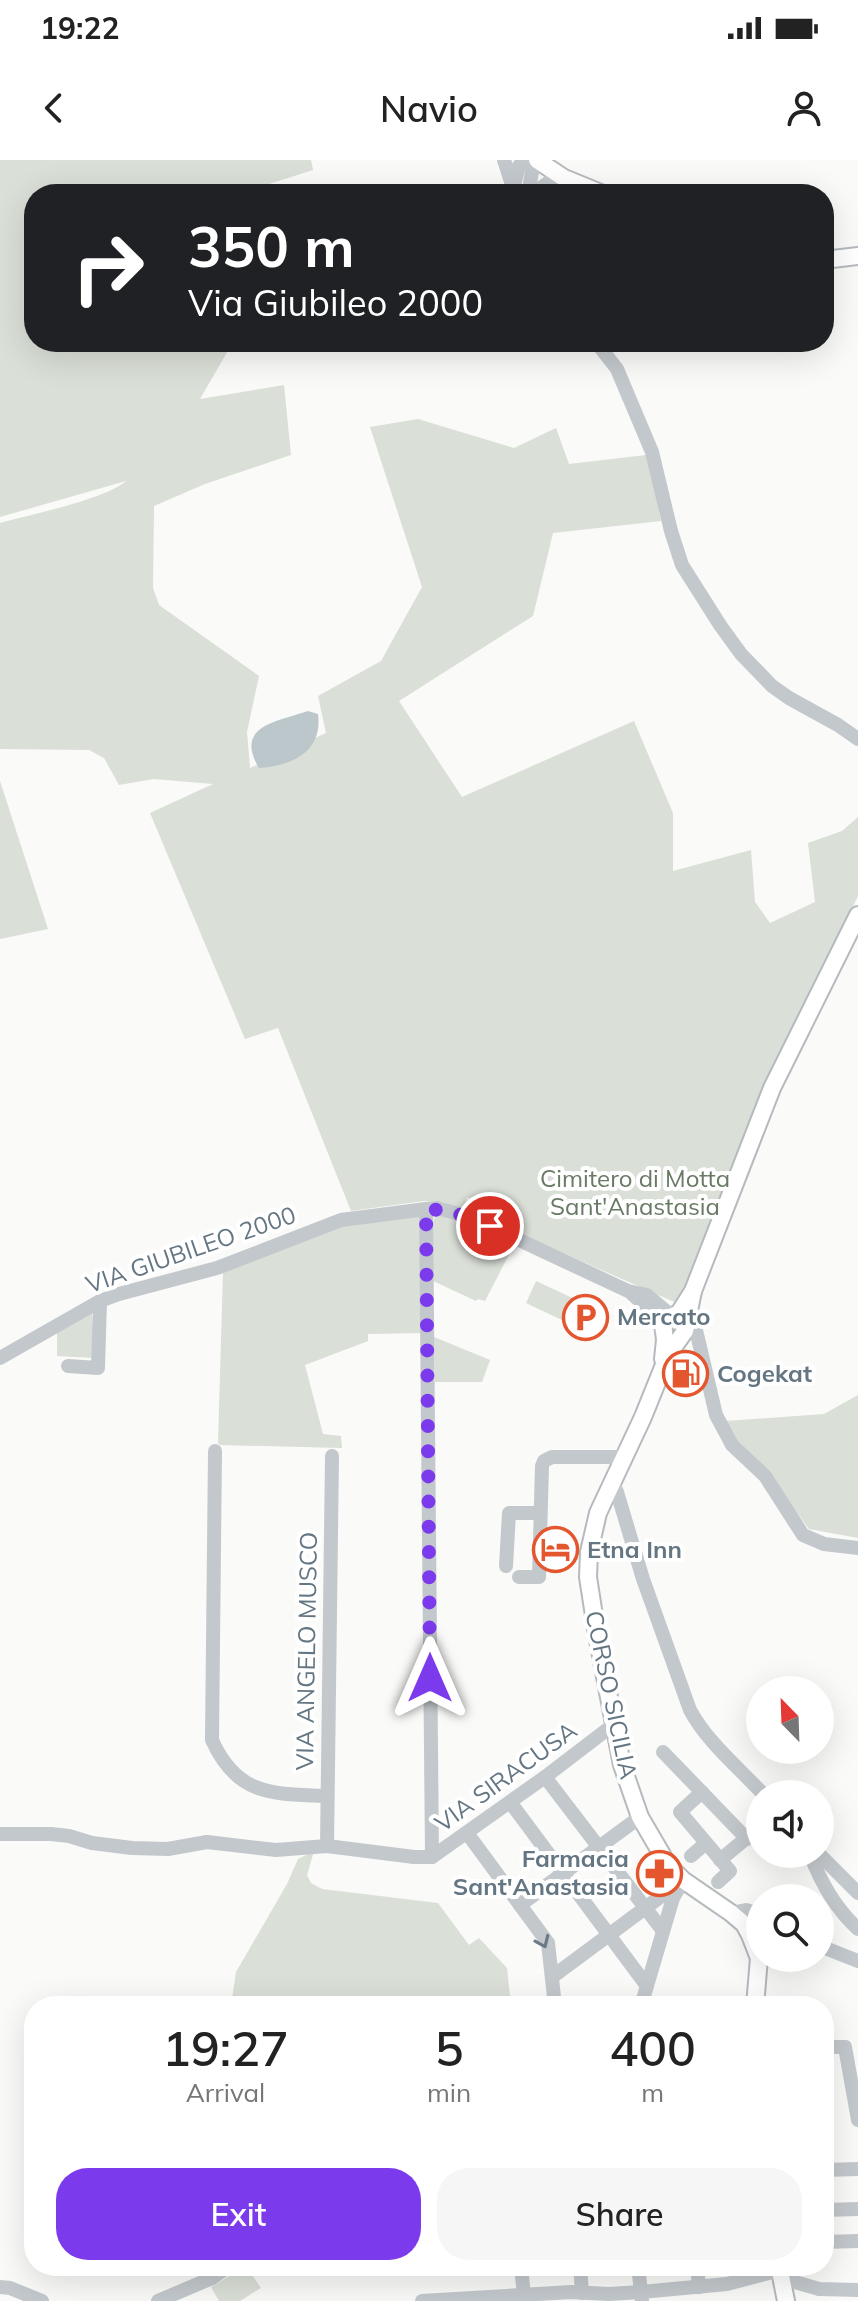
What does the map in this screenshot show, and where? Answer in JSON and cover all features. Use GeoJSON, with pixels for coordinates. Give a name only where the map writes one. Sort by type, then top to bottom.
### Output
{"type":"FeatureCollection","features":[{"type":"Feature","properties":{"kind":"main road"},"geometry":{"type":"LineString","coordinates":[[534,160],[579,184]]}},
{"type":"Feature","properties":{"kind":"main road"},"geometry":{"type":"LineString","coordinates":[[834,259],[858,256]]}},
{"type":"Feature","properties":{"kind":"main road","name":"CORSO SICILIA"},"geometry":{"type":"LineString","coordinates":[[756,1996],[759,1958],[744,1924],[683,1880],[668,1865],[640,1817],[622,1765],[613,1725],[588,1566],[598,1513],[661,1372],[664,1344],[677,1327],[693,1291],[772,1088],[858,915]]}},
{"type":"Feature","properties":{"kind":"main road"},"geometry":{"type":"LineString","coordinates":[[781,2276],[786,2301]]}},
{"type":"Feature","properties":{"kind":"street"},"geometry":{"type":"LineString","coordinates":[[504,160],[512,184]]}},
{"type":"Feature","properties":{"kind":"street"},"geometry":{"type":"LineString","coordinates":[[515,184],[519,166],[524,160]]}},
{"type":"Feature","properties":{"kind":"street"},"geometry":{"type":"LineString","coordinates":[[531,184],[534,160]]}},
{"type":"Feature","properties":{"kind":"street"},"geometry":{"type":"LineString","coordinates":[[546,184],[564,178]]}},
{"type":"Feature","properties":{"kind":"street"},"geometry":{"type":"LineString","coordinates":[[604,352],[617,369],[652,452],[676,550],[712,613],[741,654],[772,686],[858,739]]}},
{"type":"Feature","properties":{"kind":"street","name":"VIA GIUBILEO 2000"},"geometry":{"type":"LineString","coordinates":[[0,1358],[100,1301],[119,1294],[217,1268],[341,1220],[437,1208],[468,1216],[628,1291],[677,1327]]}},
{"type":"Feature","properties":{"kind":"street"},"geometry":{"type":"LineString","coordinates":[[426,1209],[432,1857]]}},
{"type":"Feature","properties":{"kind":"street"},"geometry":{"type":"LineString","coordinates":[[700,1274],[695,1313],[677,1327],[732,1445],[765,1476],[803,1535],[824,1544],[858,1548]]}},
{"type":"Feature","properties":{"kind":"street"},"geometry":{"type":"LineString","coordinates":[[68,1366],[98,1368],[100,1301]]}},
{"type":"Feature","properties":{"kind":"street"},"geometry":{"type":"LineString","coordinates":[[215,1451],[212,1740],[223,1762],[262,1791],[327,1796]]}},
{"type":"Feature","properties":{"kind":"street","name":"VIA ANGELO MUSCO"},"geometry":{"type":"LineString","coordinates":[[327,1846],[332,1456]]}},
{"type":"Feature","properties":{"kind":"street"},"geometry":{"type":"LineString","coordinates":[[519,1577],[539,1577],[539,1513],[544,1461],[552,1457],[624,1457]]}},
{"type":"Feature","properties":{"kind":"street"},"geometry":{"type":"LineString","coordinates":[[612,1483],[690,1710],[696,1722],[750,1780]]}},
{"type":"Feature","properties":{"kind":"street"},"geometry":{"type":"LineString","coordinates":[[506,1566],[509,1513],[539,1513]]}},
{"type":"Feature","properties":{"kind":"street","name":"VIA SIRACUSA"},"geometry":{"type":"LineString","coordinates":[[0,1834],[51,1834],[132,1848],[168,1849],[207,1842],[276,1850],[327,1846],[432,1857],[613,1725]]}},
{"type":"Feature","properties":{"kind":"street"},"geometry":{"type":"LineString","coordinates":[[663,1752],[746,1838]]}},
{"type":"Feature","properties":{"kind":"street"},"geometry":{"type":"LineString","coordinates":[[545,1777],[663,1931]]}},
{"type":"Feature","properties":{"kind":"street"},"geometry":{"type":"LineString","coordinates":[[702,1792],[680,1812],[730,1871],[718,1882]]}},
{"type":"Feature","properties":{"kind":"street"},"geometry":{"type":"LineString","coordinates":[[510,1802],[647,1986]]}},
{"type":"Feature","properties":{"kind":"street"},"geometry":{"type":"LineString","coordinates":[[520,1905],[640,1817]]}},
{"type":"Feature","properties":{"kind":"street"},"geometry":{"type":"LineString","coordinates":[[467,1833],[548,1943],[554,1996]]}},
{"type":"Feature","properties":{"kind":"street"},"geometry":{"type":"LineString","coordinates":[[720,1860],[746,1840]]}},
{"type":"Feature","properties":{"kind":"street"},"geometry":{"type":"LineString","coordinates":[[691,1856],[706,1843]]}},
{"type":"Feature","properties":{"kind":"street"},"geometry":{"type":"LineString","coordinates":[[815,1868],[841,1914],[858,1929]]}},
{"type":"Feature","properties":{"kind":"street"},"geometry":{"type":"LineString","coordinates":[[819,1878],[823,1868]]}},
{"type":"Feature","properties":{"kind":"street"},"geometry":{"type":"LineString","coordinates":[[833,1868],[858,1893]]}},
{"type":"Feature","properties":{"kind":"street"},"geometry":{"type":"LineString","coordinates":[[552,1977],[683,1880]]}},
{"type":"Feature","properties":{"kind":"street"},"geometry":{"type":"LineString","coordinates":[[644,1996],[673,1898],[683,1880]]}},
{"type":"Feature","properties":{"kind":"street"},"geometry":{"type":"LineString","coordinates":[[731,1913],[746,1910]]}},
{"type":"Feature","properties":{"kind":"street"},"geometry":{"type":"LineString","coordinates":[[834,1952],[858,1961]]}},
{"type":"Feature","properties":{"kind":"street"},"geometry":{"type":"LineString","coordinates":[[834,2047],[845,2047],[858,2120]]}},
{"type":"Feature","properties":{"kind":"street"},"geometry":{"type":"LineString","coordinates":[[834,2170],[858,2169]]}},
{"type":"Feature","properties":{"kind":"street"},"geometry":{"type":"LineString","coordinates":[[834,2210],[858,2209]]}},
{"type":"Feature","properties":{"kind":"street"},"geometry":{"type":"LineString","coordinates":[[834,2242],[858,2241]]}},
{"type":"Feature","properties":{"kind":"street"},"geometry":{"type":"LineString","coordinates":[[158,2301],[215,2276]]}},
{"type":"Feature","properties":{"kind":"street"},"geometry":{"type":"LineString","coordinates":[[522,2276],[524,2296]]}},
{"type":"Feature","properties":{"kind":"street"},"geometry":{"type":"LineString","coordinates":[[581,2276],[582,2293]]}},
{"type":"Feature","properties":{"kind":"street"},"geometry":{"type":"LineString","coordinates":[[639,2276],[642,2296]]}},
{"type":"Feature","properties":{"kind":"street"},"geometry":{"type":"LineString","coordinates":[[698,2276],[699,2287]]}},
{"type":"Feature","properties":{"kind":"street"},"geometry":{"type":"LineString","coordinates":[[422,2301],[582,2293],[642,2296],[727,2284],[742,2276]]}},
{"type":"Feature","properties":{"kind":"street"},"geometry":{"type":"LineString","coordinates":[[791,2276],[819,2289],[858,2290]]}},
{"type":"Feature","properties":{"kind":"street"},"geometry":{"type":"LineString","coordinates":[[0,2287],[42,2301]]}},
{"type":"Feature","properties":{"kind":"green space","name":"Cimitero di Motta Sant'Anastasia"},"geometry":{"type":"Polygon","coordinates":[[[0,160],[311,160],[313,170],[269,184],[24,184],[24,352],[227,352],[200,399],[284,385],[291,455],[205,484],[154,506],[153,588],[159,605],[259,676],[247,732],[250,768],[326,733],[318,696],[381,661],[422,587],[370,427],[418,419],[514,448],[556,428],[569,464],[646,455],[661,521],[553,533],[533,616],[399,701],[462,797],[634,721],[673,813],[673,871],[751,850],[755,902],[770,923],[815,902],[808,843],[842,831],[858,817],[858,896],[769,1080],[681,1305],[531,1239],[478,1210],[479,1204],[467,1197],[470,1210],[443,1202],[424,1201],[351,1211],[278,1028],[245,1039],[150,813],[213,784],[154,779],[119,785],[104,758],[89,750],[0,749],[0,523],[85,500],[126,481],[0,517],[0,160]]]}},
{"type":"Feature","properties":{"kind":"green space"},"geometry":{"type":"Polygon","coordinates":[[[0,781],[48,929],[0,939],[0,781]]]}},
{"type":"Feature","properties":{"kind":"green space"},"geometry":{"type":"Polygon","coordinates":[[[419,1214],[424,1333],[368,1334],[368,1341],[305,1365],[323,1434],[341,1436],[342,1448],[220,1445],[223,1272],[334,1226],[419,1214]]]}},
{"type":"Feature","properties":{"kind":"green space"},"geometry":{"type":"Polygon","coordinates":[[[436,1214],[465,1220],[515,1243],[485,1301],[476,1301],[433,1281],[433,1222],[436,1214]]]}},
{"type":"Feature","properties":{"kind":"green space"},"geometry":{"type":"Polygon","coordinates":[[[536,1281],[579,1301],[568,1323],[526,1303],[536,1281]]]}},
{"type":"Feature","properties":{"kind":"green space"},"geometry":{"type":"Polygon","coordinates":[[[92,1312],[93,1358],[57,1356],[57,1333],[92,1312]]]}},
{"type":"Feature","properties":{"kind":"green space"},"geometry":{"type":"Polygon","coordinates":[[[434,1337],[490,1360],[482,1382],[435,1382],[434,1337]]]}},
{"type":"Feature","properties":{"kind":"green space"},"geometry":{"type":"Polygon","coordinates":[[[858,1395],[858,1538],[809,1529],[767,1472],[735,1441],[725,1421],[824,1414],[858,1395]]]}},
{"type":"Feature","properties":{"kind":"green space"},"geometry":{"type":"Polygon","coordinates":[[[314,1851],[307,1875],[311,1883],[322,1889],[438,1903],[469,1945],[479,1938],[507,1968],[510,1996],[232,1996],[236,1972],[298,1859],[314,1851]]]}},
{"type":"Feature","properties":{"kind":"green space"},"geometry":{"type":"Polygon","coordinates":[[[229,2276],[253,2276],[261,2288],[240,2301],[219,2301],[211,2287],[229,2276]]]}},
{"type":"Feature","properties":{"kind":"shaded area"},"geometry":{"type":"Polygon","coordinates":[[[308,711],[318,714],[316,738],[310,747],[294,760],[259,768],[253,754],[255,734],[272,723],[308,711]]]}},
{"type":"Feature","properties":{"kind":"place","name":"Mercato"},"geometry":{"type":"Point","coordinates":[586,1317]}},
{"type":"Feature","properties":{"kind":"place","name":"Cogekat"},"geometry":{"type":"Point","coordinates":[686,1374]}},
{"type":"Feature","properties":{"kind":"place","name":"Etna Inn"},"geometry":{"type":"Point","coordinates":[556,1550]}},
{"type":"Feature","properties":{"kind":"place","name":"Farmacia Sant'Anastasia"},"geometry":{"type":"Point","coordinates":[660,1873]}},
{"type":"Feature","properties":{"kind":"route"},"geometry":{"type":"LineString","coordinates":[[430,1678],[426,1209],[450,1211],[490,1226]]}}]}
